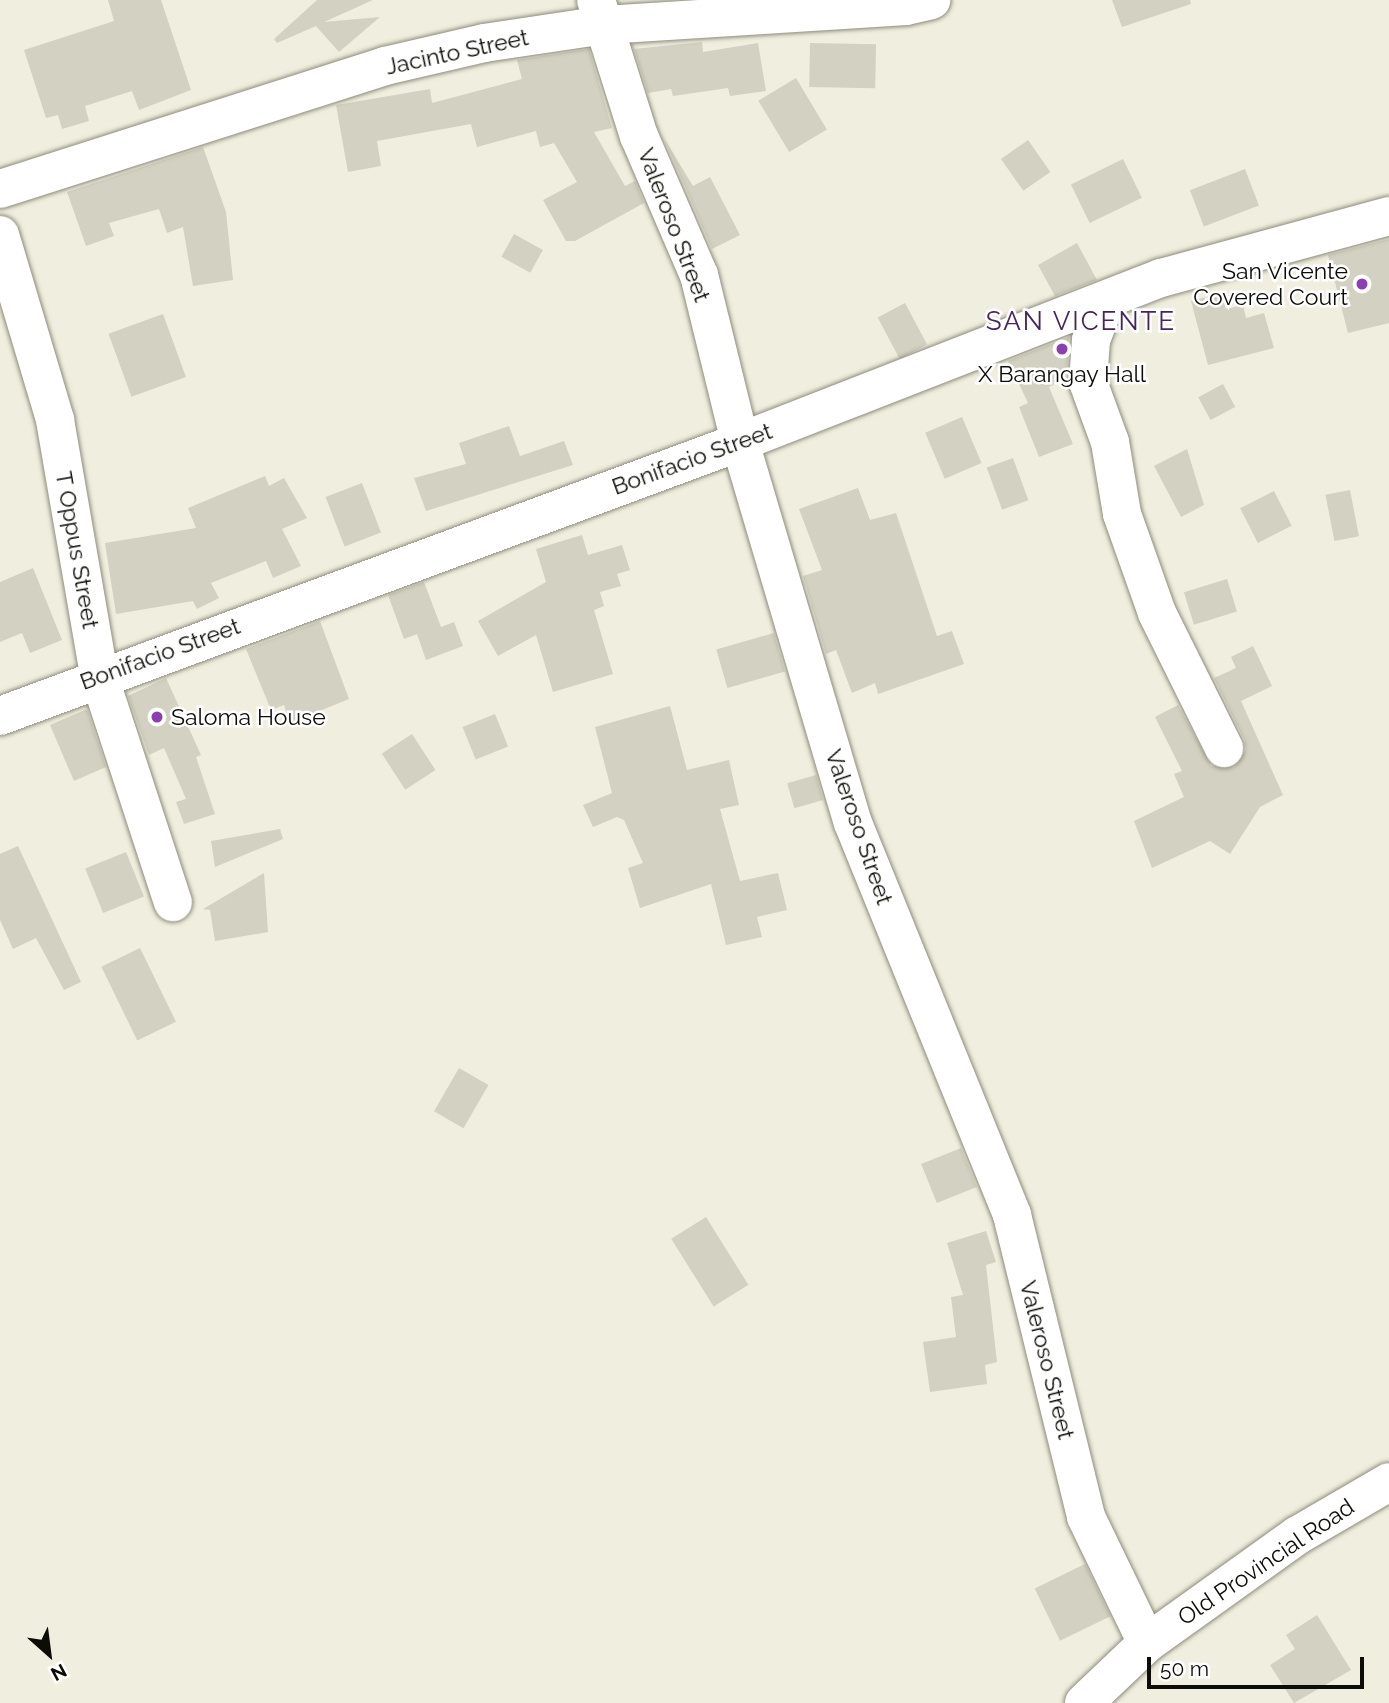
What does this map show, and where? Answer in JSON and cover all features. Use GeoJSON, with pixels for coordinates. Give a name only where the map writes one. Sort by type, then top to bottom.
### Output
{"type":"FeatureCollection","features":[{"type":"Feature","properties":{"kind":"street","name":"Jacinto Street"},"geometry":{"type":"LineString","coordinates":[[0,189],[386,66],[600,13],[906,6],[931,0]]}},
{"type":"Feature","properties":{"kind":"street","name":"Valeroso Street"},"geometry":{"type":"LineString","coordinates":[[600,13],[639,136],[699,275],[740,442],[853,823],[1012,1215],[1086,1517],[1147,1643]]}},
{"type":"Feature","properties":{"kind":"street","name":"Bonifacio Street"},"geometry":{"type":"LineString","coordinates":[[0,716],[99,676],[740,442],[1106,302],[1161,278],[1389,216]]}},
{"type":"Feature","properties":{"kind":"street","name":"T Oppus Street"},"geometry":{"type":"LineString","coordinates":[[0,235],[55,420],[99,676],[173,902]]}},
{"type":"Feature","properties":{"kind":"street"},"geometry":{"type":"LineString","coordinates":[[1106,302],[1091,340],[1088,382],[1110,442],[1122,514],[1157,613],[1224,748]]}},
{"type":"Feature","properties":{"kind":"street","name":"Old Provincial Road"},"geometry":{"type":"LineString","coordinates":[[1084,1703],[1147,1643],[1298,1535],[1389,1482]]}},
{"type":"Feature","properties":{"kind":"building"},"geometry":{"type":"Polygon","coordinates":[[[108,0],[161,0],[191,90],[139,110],[132,91],[85,106],[89,121],[62,129],[58,115],[46,118],[24,50],[114,21],[108,0]]]}},
{"type":"Feature","properties":{"kind":"building"},"geometry":{"type":"Polygon","coordinates":[[[317,0],[373,0],[324,22],[380,17],[339,52],[316,26],[277,43],[274,39],[317,0]]]}},
{"type":"Feature","properties":{"kind":"building"},"geometry":{"type":"Polygon","coordinates":[[[1112,0],[1190,0],[1191,4],[1122,27],[1112,0]]]}},
{"type":"Feature","properties":{"kind":"building"},"geometry":{"type":"Polygon","coordinates":[[[702,42],[703,52],[758,43],[766,91],[730,96],[728,88],[673,96],[671,89],[648,93],[634,49],[702,42]]]}},
{"type":"Feature","properties":{"kind":"building"},"geometry":{"type":"Polygon","coordinates":[[[810,43],[876,44],[875,88],[809,87],[810,43]]]}},
{"type":"Feature","properties":{"kind":"building"},"geometry":{"type":"Polygon","coordinates":[[[589,49],[612,128],[594,132],[625,186],[635,181],[644,203],[575,241],[566,241],[543,200],[577,182],[554,143],[540,147],[536,131],[477,147],[471,124],[377,141],[381,166],[348,172],[336,105],[430,89],[432,103],[522,79],[517,60],[589,49]]]}},
{"type":"Feature","properties":{"kind":"building"},"geometry":{"type":"Polygon","coordinates":[[[796,78],[827,129],[789,152],[758,101],[796,78]]]}},
{"type":"Feature","properties":{"kind":"building"},"geometry":{"type":"Polygon","coordinates":[[[664,138],[693,186],[710,177],[740,235],[712,249],[664,138]]]}},
{"type":"Feature","properties":{"kind":"building"},"geometry":{"type":"Polygon","coordinates":[[[1028,140],[1050,172],[1023,191],[1001,159],[1028,140]]]}},
{"type":"Feature","properties":{"kind":"building"},"geometry":{"type":"Polygon","coordinates":[[[203,147],[226,212],[233,280],[193,286],[183,227],[167,233],[159,209],[109,223],[114,236],[86,246],[67,192],[203,147]]]}},
{"type":"Feature","properties":{"kind":"building"},"geometry":{"type":"Polygon","coordinates":[[[1123,159],[1142,198],[1090,223],[1071,184],[1123,159]]]}},
{"type":"Feature","properties":{"kind":"building"},"geometry":{"type":"Polygon","coordinates":[[[1245,169],[1259,205],[1204,227],[1190,190],[1245,169]]]}},
{"type":"Feature","properties":{"kind":"building"},"geometry":{"type":"Polygon","coordinates":[[[514,234],[543,250],[530,273],[501,257],[514,234]]]}},
{"type":"Feature","properties":{"kind":"building","name":"San Vicente Covered Court"},"geometry":{"type":"Polygon","coordinates":[[[1389,239],[1389,323],[1348,333],[1328,255],[1389,239]]]}},
{"type":"Feature","properties":{"kind":"building"},"geometry":{"type":"Polygon","coordinates":[[[1077,243],[1097,280],[1055,296],[1038,265],[1077,243]]]}},
{"type":"Feature","properties":{"kind":"building"},"geometry":{"type":"Polygon","coordinates":[[[1222,293],[1226,309],[1243,305],[1246,318],[1264,313],[1274,348],[1208,365],[1191,301],[1222,293]]]}},
{"type":"Feature","properties":{"kind":"building"},"geometry":{"type":"Polygon","coordinates":[[[905,303],[927,344],[900,359],[878,318],[905,303]]]}},
{"type":"Feature","properties":{"kind":"building"},"geometry":{"type":"Polygon","coordinates":[[[163,314],[186,377],[131,397],[108,334],[163,314]]]}},
{"type":"Feature","properties":{"kind":"building"},"geometry":{"type":"Polygon","coordinates":[[[1069,337],[1067,370],[1056,374],[1059,382],[1049,387],[1073,444],[1039,457],[1019,407],[1028,403],[1008,361],[1069,337]]]}},
{"type":"Feature","properties":{"kind":"building"},"geometry":{"type":"Polygon","coordinates":[[[1223,384],[1235,407],[1210,420],[1198,397],[1223,384]]]}},
{"type":"Feature","properties":{"kind":"building"},"geometry":{"type":"Polygon","coordinates":[[[962,417],[982,463],[945,479],[925,433],[962,417]]]}},
{"type":"Feature","properties":{"kind":"building"},"geometry":{"type":"Polygon","coordinates":[[[509,426],[520,456],[564,441],[573,465],[426,511],[414,478],[466,464],[459,443],[509,426]]]}},
{"type":"Feature","properties":{"kind":"building"},"geometry":{"type":"Polygon","coordinates":[[[1187,449],[1204,505],[1181,517],[1154,466],[1187,449]]]}},
{"type":"Feature","properties":{"kind":"building"},"geometry":{"type":"Polygon","coordinates":[[[1013,458],[1028,500],[1002,510],[987,468],[1013,458]]]}},
{"type":"Feature","properties":{"kind":"building"},"geometry":{"type":"Polygon","coordinates":[[[265,476],[269,486],[284,478],[307,518],[282,529],[301,566],[273,578],[266,561],[211,583],[219,598],[197,609],[193,601],[116,614],[105,543],[196,528],[188,508],[265,476]]]}},
{"type":"Feature","properties":{"kind":"building"},"geometry":{"type":"Polygon","coordinates":[[[362,483],[381,532],[345,546],[326,497],[362,483]]]}},
{"type":"Feature","properties":{"kind":"building"},"geometry":{"type":"Polygon","coordinates":[[[858,488],[870,520],[896,513],[937,636],[952,631],[964,664],[878,694],[875,683],[852,693],[836,650],[826,654],[803,576],[822,570],[799,509],[858,488]]]}},
{"type":"Feature","properties":{"kind":"building"},"geometry":{"type":"Polygon","coordinates":[[[1350,490],[1359,536],[1334,541],[1325,495],[1350,490]]]}},
{"type":"Feature","properties":{"kind":"building"},"geometry":{"type":"Polygon","coordinates":[[[1274,491],[1292,526],[1258,543],[1240,508],[1274,491]]]}},
{"type":"Feature","properties":{"kind":"building"},"geometry":{"type":"Polygon","coordinates":[[[582,535],[588,555],[622,545],[630,570],[617,574],[621,586],[600,592],[604,606],[594,610],[613,674],[553,692],[536,635],[498,656],[478,621],[546,582],[536,549],[582,535]]]}},
{"type":"Feature","properties":{"kind":"building"},"geometry":{"type":"Polygon","coordinates":[[[33,568],[62,640],[30,653],[22,633],[0,642],[0,582],[33,568]]]}},
{"type":"Feature","properties":{"kind":"building"},"geometry":{"type":"Polygon","coordinates":[[[1227,579],[1237,612],[1194,625],[1184,592],[1227,579]]]}},
{"type":"Feature","properties":{"kind":"building"},"geometry":{"type":"Polygon","coordinates":[[[424,582],[441,627],[454,622],[463,646],[426,660],[417,634],[404,639],[388,595],[424,582]]]}},
{"type":"Feature","properties":{"kind":"building"},"geometry":{"type":"Polygon","coordinates":[[[320,621],[349,699],[290,723],[284,705],[271,710],[246,649],[320,621]]]}},
{"type":"Feature","properties":{"kind":"building"},"geometry":{"type":"Polygon","coordinates":[[[774,633],[785,671],[727,688],[716,650],[774,633]]]}},
{"type":"Feature","properties":{"kind":"building"},"geometry":{"type":"Polygon","coordinates":[[[1253,646],[1272,686],[1241,701],[1283,795],[1260,807],[1230,854],[1210,841],[1152,868],[1134,821],[1184,797],[1174,774],[1182,771],[1155,717],[1178,705],[1211,766],[1234,767],[1246,750],[1244,739],[1214,678],[1236,668],[1231,657],[1253,646]]]}},
{"type":"Feature","properties":{"kind":"building"},"geometry":{"type":"Polygon","coordinates":[[[166,678],[201,755],[196,757],[215,814],[184,824],[176,802],[186,799],[164,748],[149,755],[128,696],[166,678]]]}},
{"type":"Feature","properties":{"kind":"building"},"geometry":{"type":"Polygon","coordinates":[[[670,706],[687,770],[729,760],[739,805],[720,809],[740,881],[778,873],[787,910],[757,917],[762,937],[726,945],[711,884],[640,908],[628,868],[643,863],[624,820],[617,817],[593,827],[583,805],[612,793],[595,727],[670,706]]]}},
{"type":"Feature","properties":{"kind":"building"},"geometry":{"type":"Polygon","coordinates":[[[87,709],[106,767],[74,781],[50,725],[87,709]]]}},
{"type":"Feature","properties":{"kind":"building"},"geometry":{"type":"Polygon","coordinates":[[[495,714],[508,746],[476,760],[463,727],[495,714]]]}},
{"type":"Feature","properties":{"kind":"building"},"geometry":{"type":"Polygon","coordinates":[[[412,734],[435,770],[405,790],[382,754],[412,734]]]}},
{"type":"Feature","properties":{"kind":"building"},"geometry":{"type":"Polygon","coordinates":[[[816,775],[823,800],[794,808],[787,783],[816,775]]]}},
{"type":"Feature","properties":{"kind":"building"},"geometry":{"type":"Polygon","coordinates":[[[280,829],[283,839],[215,867],[211,841],[280,829]]]}},
{"type":"Feature","properties":{"kind":"building"},"geometry":{"type":"Polygon","coordinates":[[[18,846],[81,982],[64,990],[36,938],[13,949],[0,920],[0,854],[18,846]]]}},
{"type":"Feature","properties":{"kind":"building"},"geometry":{"type":"Polygon","coordinates":[[[126,852],[144,897],[103,913],[85,868],[126,852]]]}},
{"type":"Feature","properties":{"kind":"building"},"geometry":{"type":"Polygon","coordinates":[[[264,873],[268,932],[215,941],[210,910],[203,909],[264,873]]]}},
{"type":"Feature","properties":{"kind":"building"},"geometry":{"type":"Polygon","coordinates":[[[140,948],[176,1022],[137,1041],[101,967],[140,948]]]}},
{"type":"Feature","properties":{"kind":"building"},"geometry":{"type":"Polygon","coordinates":[[[459,1068],[488,1085],[463,1128],[434,1111],[459,1068]]]}},
{"type":"Feature","properties":{"kind":"building"},"geometry":{"type":"Polygon","coordinates":[[[961,1148],[977,1187],[937,1203],[921,1164],[961,1148]]]}},
{"type":"Feature","properties":{"kind":"building"},"geometry":{"type":"Polygon","coordinates":[[[706,1217],[748,1285],[714,1307],[671,1239],[706,1217]]]}},
{"type":"Feature","properties":{"kind":"building"},"geometry":{"type":"Polygon","coordinates":[[[986,1231],[996,1262],[986,1265],[997,1362],[985,1365],[987,1384],[930,1392],[923,1342],[956,1337],[951,1297],[963,1295],[947,1243],[986,1231]]]}},
{"type":"Feature","properties":{"kind":"building"},"geometry":{"type":"Polygon","coordinates":[[[1085,1564],[1110,1616],[1060,1641],[1035,1589],[1085,1564]]]}},
{"type":"Feature","properties":{"kind":"building"},"geometry":{"type":"Polygon","coordinates":[[[1317,1615],[1351,1670],[1294,1703],[1270,1665],[1295,1649],[1286,1635],[1317,1615]]]}},
{"type":"Feature","properties":{"kind":"place","name":"San Vicente Covered Court"},"geometry":{"type":"Point","coordinates":[1362,284]}},
{"type":"Feature","properties":{"kind":"place","name":"X Barangay Hall"},"geometry":{"type":"Point","coordinates":[1062,349]}},
{"type":"Feature","properties":{"kind":"place","name":"Saloma House"},"geometry":{"type":"Point","coordinates":[157,717]}},
{"type":"Feature","properties":{"kind":"district","name":"SAN VICENTE"},"geometry":{"type":"Point","coordinates":[1081,322]}}]}
